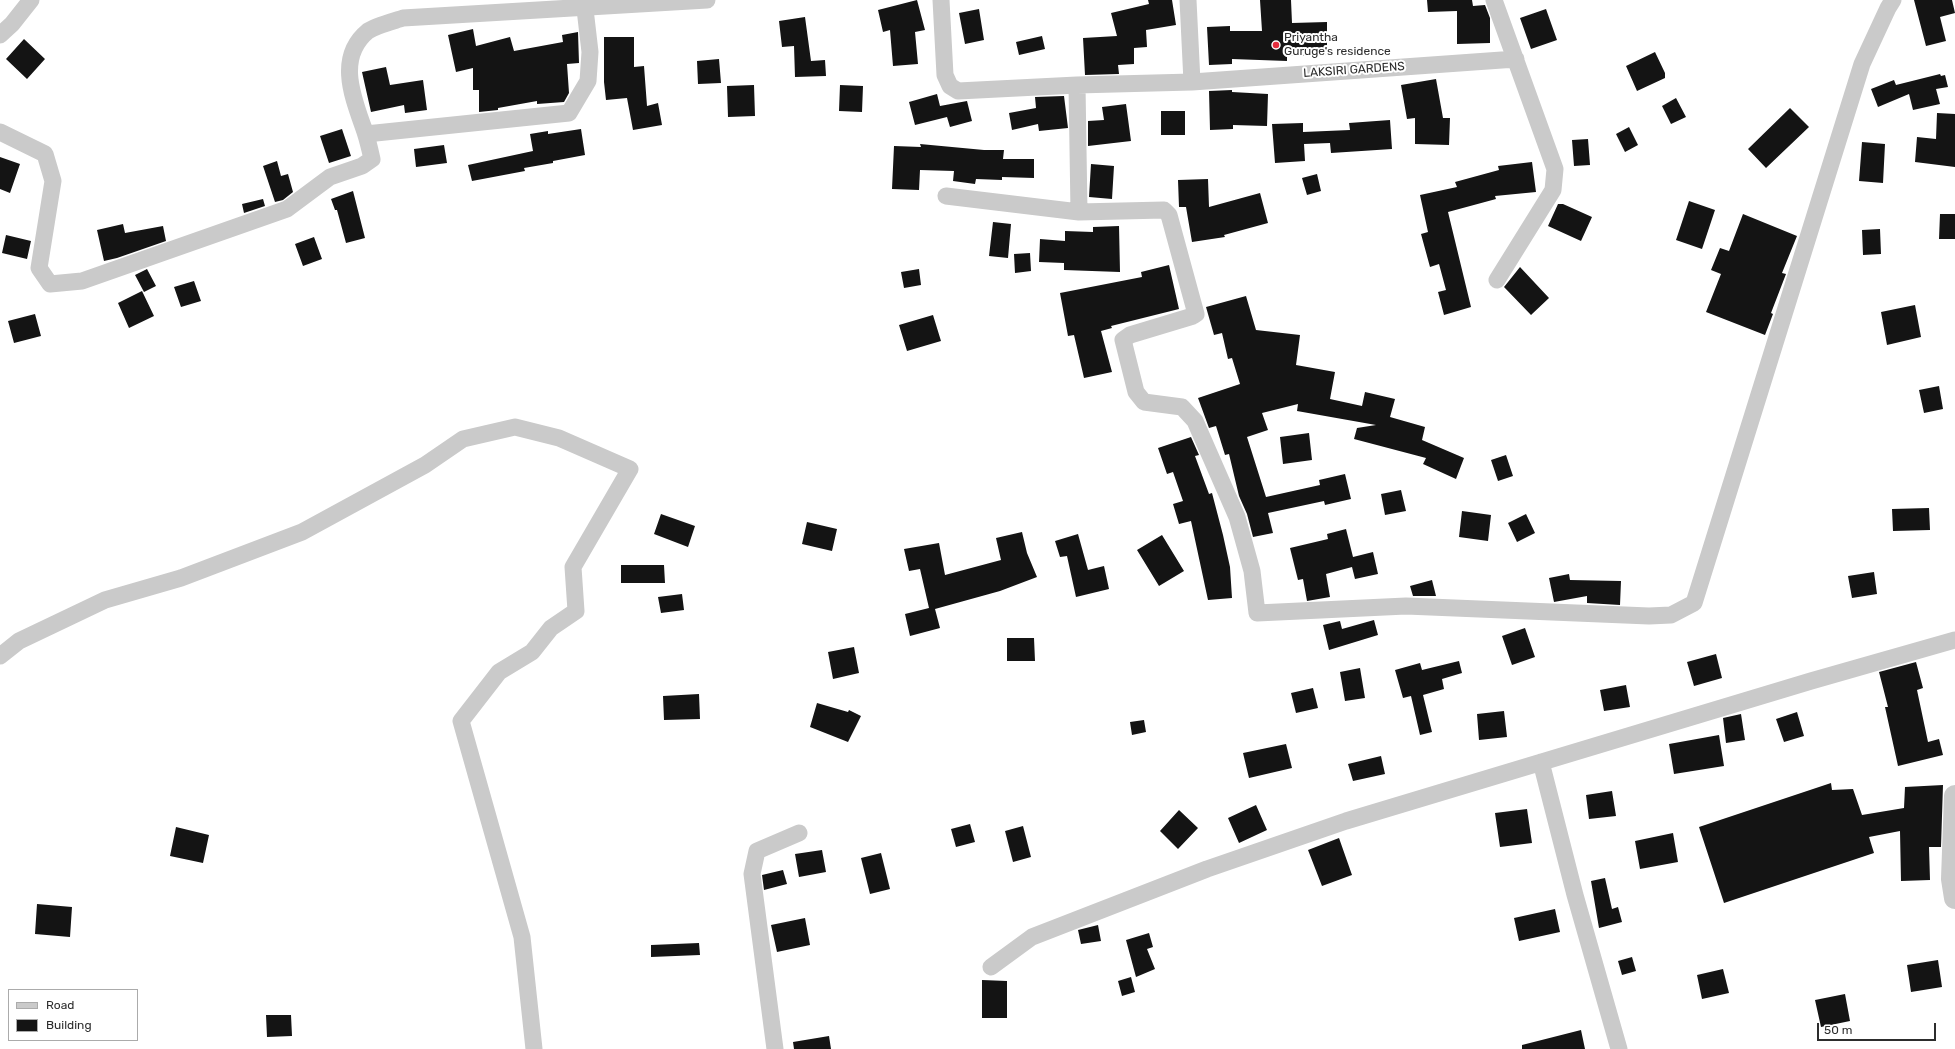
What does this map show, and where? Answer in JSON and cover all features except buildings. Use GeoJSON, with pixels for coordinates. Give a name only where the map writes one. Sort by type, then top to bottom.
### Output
{"type":"FeatureCollection","features":[{"type":"Feature","properties":{"kind":"street"},"geometry":{"type":"LineString","coordinates":[[0,35],[12,24],[31,0]]}},
{"type":"Feature","properties":{"kind":"street"},"geometry":{"type":"LineString","coordinates":[[0,132],[45,154],[53,181],[40,268],[50,284],[82,281],[287,209],[330,177],[362,166],[372,159],[366,134],[352,98],[349,74],[354,49],[369,31],[403,18],[585,9],[707,0]]}},
{"type":"Feature","properties":{"kind":"street","name":"LAKSIRI GARDENS"},"geometry":{"type":"LineString","coordinates":[[941,0],[945,75],[950,86],[958,91],[1076,85],[1192,82],[1516,59]]}},
{"type":"Feature","properties":{"kind":"street"},"geometry":{"type":"LineString","coordinates":[[1188,0],[1192,82]]}},
{"type":"Feature","properties":{"kind":"street"},"geometry":{"type":"LineString","coordinates":[[1494,0],[1555,169],[1553,190],[1497,280]]}},
{"type":"Feature","properties":{"kind":"street"},"geometry":{"type":"LineString","coordinates":[[946,196],[1079,212],[1164,210],[1169,215],[1196,314],[1130,336],[1123,340],[1136,392],[1144,402],[1182,407],[1195,421],[1237,517],[1252,571],[1257,613],[1406,606],[1650,616],[1671,615],[1694,603],[1862,64],[1888,8],[1894,0]]}},
{"type":"Feature","properties":{"kind":"street"},"geometry":{"type":"LineString","coordinates":[[366,134],[569,113],[588,81],[590,52],[585,9]]}},
{"type":"Feature","properties":{"kind":"street"},"geometry":{"type":"LineString","coordinates":[[1076,85],[1079,212]]}},
{"type":"Feature","properties":{"kind":"street"},"geometry":{"type":"LineString","coordinates":[[0,656],[19,641],[105,600],[181,578],[302,532],[425,465],[463,439],[515,426],[559,438],[630,470],[573,567],[576,612],[551,628],[532,652],[499,672],[461,721],[522,936],[534,1049]]}},
{"type":"Feature","properties":{"kind":"street"},"geometry":{"type":"LineString","coordinates":[[990,967],[1032,937],[1207,869],[1346,821],[1811,681],[1955,640]]}},
{"type":"Feature","properties":{"kind":"street"},"geometry":{"type":"LineString","coordinates":[[1541,762],[1575,895],[1619,1049]]}},
{"type":"Feature","properties":{"kind":"street"},"geometry":{"type":"LineString","coordinates":[[1955,796],[1952,879],[1955,898]]}},
{"type":"Feature","properties":{"kind":"street"},"geometry":{"type":"LineString","coordinates":[[775,1049],[752,874],[757,851],[799,833]]}},
{"type":"Feature","properties":{"kind":"place","name":"Priyantha Guruge's residence"},"geometry":{"type":"Point","coordinates":[1276,45]}}]}
